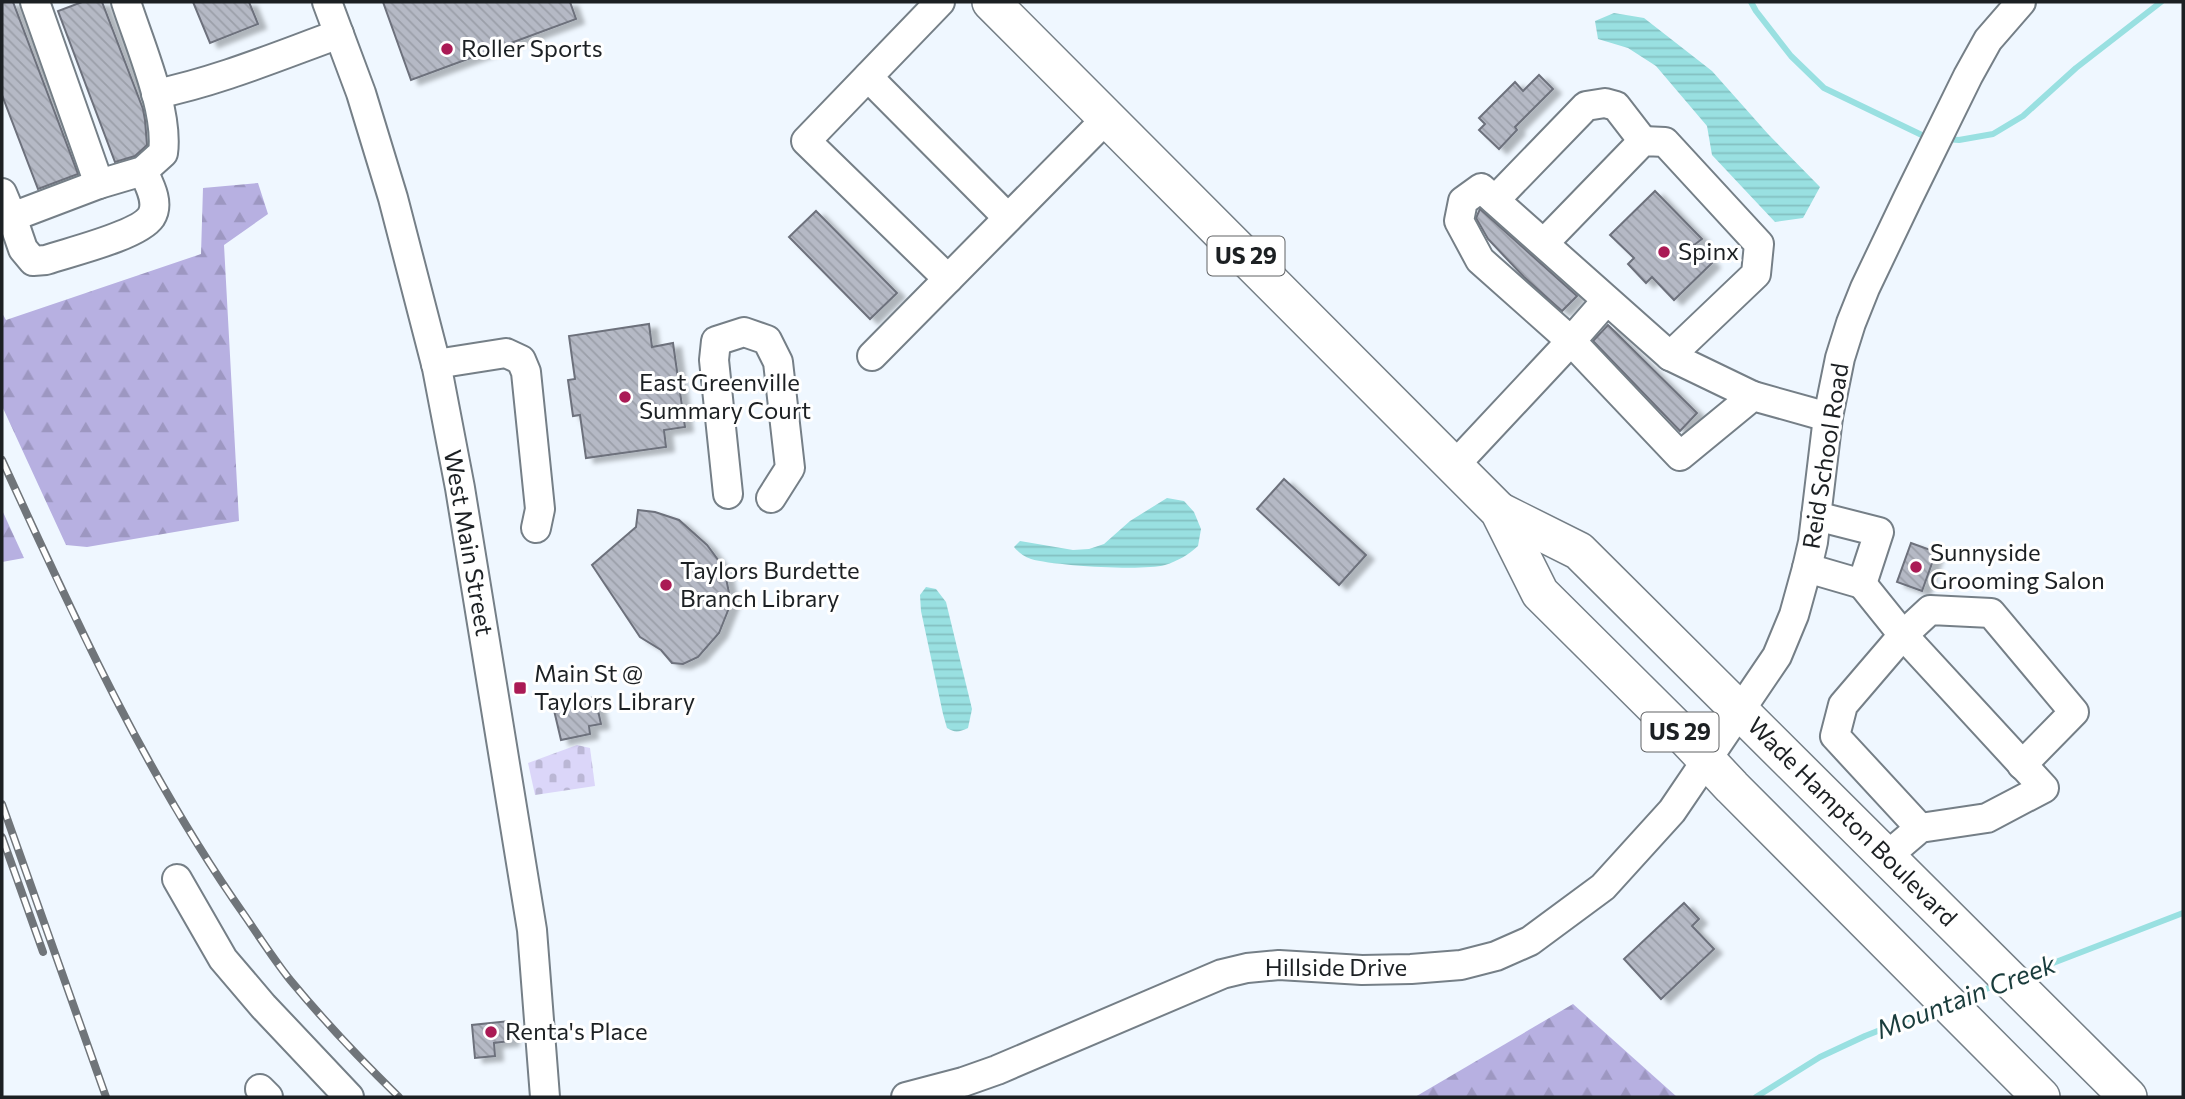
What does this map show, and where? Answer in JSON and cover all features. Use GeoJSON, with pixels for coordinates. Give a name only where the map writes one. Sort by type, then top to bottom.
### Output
{"type":"FeatureCollection","features":[{"type":"Feature","properties":{"kind":"main road","name":"Wade Hampton Boulevard"},"geometry":{"type":"LineString","coordinates":[[991,2],[1499,511],[1579,551],[2129,1097]]}},
{"type":"Feature","properties":{"kind":"main road","name":"Wade Hampton Boulevard"},"geometry":{"type":"LineString","coordinates":[[1499,511],[1540,593],[2041,1097]]}},
{"type":"Feature","properties":{"kind":"street"},"geometry":{"type":"LineString","coordinates":[[35,2],[99,184]]}},
{"type":"Feature","properties":{"kind":"street"},"geometry":{"type":"LineString","coordinates":[[126,2],[156,94],[165,139],[163,153],[143,171],[7,205],[23,248],[33,261],[46,260],[138,230],[152,216],[154,197],[143,171]]}},
{"type":"Feature","properties":{"kind":"street","name":"West Main Street"},"geometry":{"type":"LineString","coordinates":[[327,2],[360,93],[393,198],[436,364],[460,488],[532,930],[545,1097]]}},
{"type":"Feature","properties":{"kind":"street"},"geometry":{"type":"LineString","coordinates":[[940,2],[806,141],[948,279]]}},
{"type":"Feature","properties":{"kind":"street","name":"Reid School Road"},"geometry":{"type":"LineString","coordinates":[[1707,760],[1777,656],[1794,615],[1807,568],[1828,417],[1840,358],[1865,288],[1968,76],[1988,40],[2021,2]]}},
{"type":"Feature","properties":{"kind":"street"},"geometry":{"type":"LineString","coordinates":[[156,94],[233,74],[339,34]]}},
{"type":"Feature","properties":{"kind":"street"},"geometry":{"type":"LineString","coordinates":[[868,77],[1008,218]]}},
{"type":"Feature","properties":{"kind":"street"},"geometry":{"type":"LineString","coordinates":[[1495,200],[1586,106],[1605,103],[1616,106],[1643,141]]}},
{"type":"Feature","properties":{"kind":"street"},"geometry":{"type":"LineString","coordinates":[[872,356],[1108,117]]}},
{"type":"Feature","properties":{"kind":"street"},"geometry":{"type":"LineString","coordinates":[[1544,243],[1643,141],[1665,142],[1759,244],[1756,274],[1670,356]]}},
{"type":"Feature","properties":{"kind":"street"},"geometry":{"type":"LineString","coordinates":[[1753,397],[1681,456],[1571,341],[1480,260],[1459,221],[1463,201],[1481,188],[1670,356],[1753,397],[1828,417]]}},
{"type":"Feature","properties":{"kind":"street"},"geometry":{"type":"LineString","coordinates":[[1454,466],[1607,300]]}},
{"type":"Feature","properties":{"kind":"street"},"geometry":{"type":"LineString","coordinates":[[728,494],[714,360],[716,341],[744,332],[767,340],[778,362],[790,468],[771,498]]}},
{"type":"Feature","properties":{"kind":"street"},"geometry":{"type":"LineString","coordinates":[[436,364],[506,353],[521,360],[526,372],[540,509],[536,528]]}},
{"type":"Feature","properties":{"kind":"street"},"geometry":{"type":"LineString","coordinates":[[1816,516],[1879,532],[1862,584]]}},
{"type":"Feature","properties":{"kind":"street"},"geometry":{"type":"LineString","coordinates":[[1807,568],[1862,584],[1903,635],[2044,788],[1987,818],[1920,828],[1886,857]]}},
{"type":"Feature","properties":{"kind":"street"},"geometry":{"type":"LineString","coordinates":[[1920,828],[1835,736],[1843,705],[1903,635],[1930,610],[1990,613],[2074,712],[2022,765]]}},
{"type":"Feature","properties":{"kind":"street","name":"Hillside Drive"},"geometry":{"type":"LineString","coordinates":[[906,1097],[997,1070],[1222,974],[1247,968],[1279,965],[1362,971],[1411,969],[1461,965],[1496,956],[1530,941],[1603,887],[1672,811],[1707,760]]}},
{"type":"Feature","properties":{"kind":"street"},"geometry":{"type":"LineString","coordinates":[[177,879],[223,959],[348,1097]]}},
{"type":"Feature","properties":{"kind":"green space"},"geometry":{"type":"Polygon","coordinates":[[[258,183],[268,214],[224,245],[239,521],[87,547],[66,545],[2,406],[2,313],[6,320],[201,254],[203,188],[258,183]]]}},
{"type":"Feature","properties":{"kind":"green space"},"geometry":{"type":"Polygon","coordinates":[[[2,510],[24,558],[2,562],[2,510]]]}},
{"type":"Feature","properties":{"kind":"green space"},"geometry":{"type":"Polygon","coordinates":[[[577,745],[590,748],[595,786],[535,795],[528,763],[577,745]]]}},
{"type":"Feature","properties":{"kind":"green space"},"geometry":{"type":"Polygon","coordinates":[[[1573,1004],[1677,1097],[1415,1097],[1573,1004]]]}},
{"type":"Feature","properties":{"kind":"water"},"geometry":{"type":"Polygon","coordinates":[[[1614,13],[1644,18],[1712,71],[1820,187],[1803,218],[1775,222],[1712,155],[1707,126],[1656,66],[1628,48],[1598,39],[1595,21],[1614,13]]]}},
{"type":"Feature","properties":{"kind":"water"},"geometry":{"type":"Polygon","coordinates":[[[1167,498],[1184,501],[1194,512],[1201,529],[1198,546],[1165,565],[1119,568],[1059,564],[1028,558],[1014,547],[1020,541],[1073,550],[1089,549],[1104,544],[1130,521],[1167,498]]]}},
{"type":"Feature","properties":{"kind":"water"},"geometry":{"type":"Polygon","coordinates":[[[926,587],[936,589],[946,602],[972,709],[968,728],[960,731],[947,728],[943,714],[921,611],[920,595],[926,587]]]}},
{"type":"Feature","properties":{"kind":"building"},"geometry":{"type":"Polygon","coordinates":[[[2,2],[13,2],[78,174],[38,189],[2,95],[2,2]]]}},
{"type":"Feature","properties":{"kind":"building"},"geometry":{"type":"Polygon","coordinates":[[[82,2],[102,2],[143,109],[147,145],[135,156],[115,162],[58,11],[82,2]]]}},
{"type":"Feature","properties":{"kind":"building"},"geometry":{"type":"Polygon","coordinates":[[[193,2],[249,2],[258,24],[210,43],[193,2]]]}},
{"type":"Feature","properties":{"kind":"building","name":"Roller Sports"},"geometry":{"type":"Polygon","coordinates":[[[383,2],[570,2],[576,19],[411,80],[383,2]]]}},
{"type":"Feature","properties":{"kind":"building"},"geometry":{"type":"Polygon","coordinates":[[[1539,75],[1553,89],[1515,127],[1517,130],[1499,149],[1479,130],[1485,124],[1479,118],[1515,82],[1523,91],[1539,75]]]}},
{"type":"Feature","properties":{"kind":"building","name":"Spinx"},"geometry":{"type":"Polygon","coordinates":[[[1655,191],[1702,239],[1694,245],[1712,263],[1674,300],[1652,277],[1646,283],[1628,264],[1634,258],[1610,235],[1655,191]]]}},
{"type":"Feature","properties":{"kind":"building"},"geometry":{"type":"Polygon","coordinates":[[[1480,209],[1577,296],[1562,311],[1524,277],[1488,239],[1476,218],[1480,209]]]}},
{"type":"Feature","properties":{"kind":"building"},"geometry":{"type":"Polygon","coordinates":[[[816,211],[897,293],[870,319],[789,237],[816,211]]]}},
{"type":"Feature","properties":{"kind":"building","name":"East Greenville Summary Court"},"geometry":{"type":"Polygon","coordinates":[[[649,324],[652,347],[673,343],[685,427],[664,430],[666,447],[586,458],[580,415],[573,416],[568,380],[575,379],[569,336],[649,324]]]}},
{"type":"Feature","properties":{"kind":"building"},"geometry":{"type":"Polygon","coordinates":[[[1608,325],[1697,413],[1680,431],[1593,341],[1608,325]]]}},
{"type":"Feature","properties":{"kind":"building"},"geometry":{"type":"Polygon","coordinates":[[[1284,479],[1366,555],[1339,585],[1257,509],[1284,479]]]}},
{"type":"Feature","properties":{"kind":"building","name":"Taylors Burdette Branch Library"},"geometry":{"type":"Polygon","coordinates":[[[638,510],[679,520],[707,545],[724,568],[731,603],[719,633],[698,657],[683,664],[672,663],[661,650],[640,637],[592,565],[636,527],[638,510]]]}},
{"type":"Feature","properties":{"kind":"building","name":"Sunnyside Grooming Salon"},"geometry":{"type":"Polygon","coordinates":[[[1911,543],[1936,552],[1922,591],[1897,582],[1911,543]]]}},
{"type":"Feature","properties":{"kind":"building"},"geometry":{"type":"Polygon","coordinates":[[[595,697],[601,724],[589,726],[590,734],[561,740],[553,706],[595,697]]]}},
{"type":"Feature","properties":{"kind":"building"},"geometry":{"type":"Polygon","coordinates":[[[1684,903],[1699,919],[1692,926],[1714,949],[1661,999],[1624,959],[1684,903]]]}},
{"type":"Feature","properties":{"kind":"building","name":"Renta's Place"},"geometry":{"type":"Polygon","coordinates":[[[509,1021],[511,1041],[494,1043],[495,1056],[475,1058],[472,1025],[509,1021]]]}},
{"type":"Feature","properties":{"kind":"waterway","name":"Mountain Creek"},"geometry":{"type":"LineString","coordinates":[[1751,2],[1791,56],[1824,88],[1928,138]]}},
{"type":"Feature","properties":{"kind":"waterway","name":"Mountain Creek"},"geometry":{"type":"LineString","coordinates":[[1946,139],[1959,140],[1993,134],[2023,116],[2076,68],[2161,2]]}},
{"type":"Feature","properties":{"kind":"waterway","name":"Mountain Creek"},"geometry":{"type":"LineString","coordinates":[[2022,975],[2183,913]]}},
{"type":"Feature","properties":{"kind":"waterway","name":"Mountain Creek"},"geometry":{"type":"LineString","coordinates":[[1960,999],[1999,984]]}},
{"type":"Feature","properties":{"kind":"waterway","name":"Mountain Creek"},"geometry":{"type":"LineString","coordinates":[[1756,1097],[1820,1057],[1936,1008]]}},
{"type":"Feature","properties":{"kind":"railway"},"geometry":{"type":"LineString","coordinates":[[2,460],[113,694],[143,751],[209,862],[291,981],[399,1097]]}},
{"type":"Feature","properties":{"kind":"railway"},"geometry":{"type":"LineString","coordinates":[[2,804],[106,1097]]}},
{"type":"Feature","properties":{"kind":"railway"},"geometry":{"type":"LineString","coordinates":[[2,837],[43,952]]}},
{"type":"Feature","properties":{"kind":"place","name":"Roller Sports"},"geometry":{"type":"Point","coordinates":[447,49]}},
{"type":"Feature","properties":{"kind":"place","name":"Spinx"},"geometry":{"type":"Point","coordinates":[1664,252]}},
{"type":"Feature","properties":{"kind":"place","name":"East Greenville Summary Court"},"geometry":{"type":"Point","coordinates":[625,397]}},
{"type":"Feature","properties":{"kind":"place","name":"Sunnyside Grooming Salon"},"geometry":{"type":"Point","coordinates":[1916,567]}},
{"type":"Feature","properties":{"kind":"place","name":"Taylors Burdette Branch Library"},"geometry":{"type":"Point","coordinates":[666,585]}},
{"type":"Feature","properties":{"kind":"place","name":"Main St @ Taylors Library"},"geometry":{"type":"Point","coordinates":[520,688]}},
{"type":"Feature","properties":{"kind":"place","name":"Renta's Place"},"geometry":{"type":"Point","coordinates":[491,1032]}}]}
